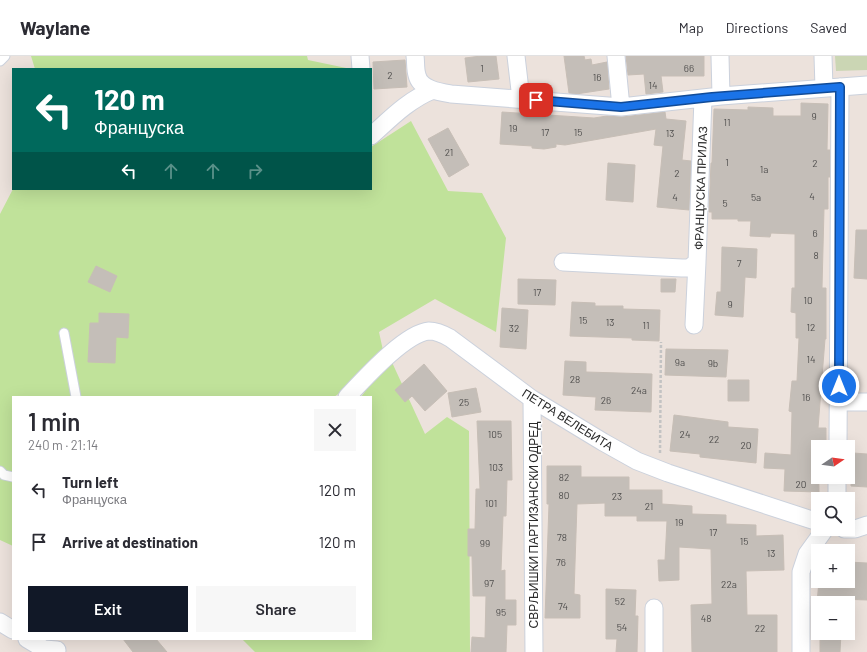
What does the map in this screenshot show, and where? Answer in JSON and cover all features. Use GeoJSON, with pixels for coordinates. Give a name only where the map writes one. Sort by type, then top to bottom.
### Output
{"type":"FeatureCollection","features":[{"type":"Feature","properties":{"kind":"street"},"geometry":{"type":"LineString","coordinates":[[360,56],[361,68]]}},
{"type":"Feature","properties":{"kind":"street"},"geometry":{"type":"LineString","coordinates":[[415,56],[417,77],[424,86],[433,90],[451,94],[621,107],[721,96],[867,85]]}},
{"type":"Feature","properties":{"kind":"street"},"geometry":{"type":"LineString","coordinates":[[516,56],[522,99]]}},
{"type":"Feature","properties":{"kind":"street"},"geometry":{"type":"LineString","coordinates":[[616,56],[621,107]]}},
{"type":"Feature","properties":{"kind":"street"},"geometry":{"type":"LineString","coordinates":[[720,56],[721,96]]}},
{"type":"Feature","properties":{"kind":"street"},"geometry":{"type":"LineString","coordinates":[[823,56],[824,88]]}},
{"type":"Feature","properties":{"kind":"street"},"geometry":{"type":"LineString","coordinates":[[838,440],[840,87]]}},
{"type":"Feature","properties":{"kind":"street"},"geometry":{"type":"LineString","coordinates":[[372,135],[402,108],[419,96],[433,90]]}},
{"type":"Feature","properties":{"kind":"street","name":"ФРАНЦУСКА ПРИЛАЗ"},"geometry":{"type":"LineString","coordinates":[[563,262],[689,268],[697,262],[703,98]]}},
{"type":"Feature","properties":{"kind":"street"},"geometry":{"type":"LineString","coordinates":[[694,325],[697,262]]}},
{"type":"Feature","properties":{"kind":"street","name":"ПЕТРА ВЕЛЕБИТА"},"geometry":{"type":"LineString","coordinates":[[348,396],[375,368],[409,339],[430,331],[440,333],[450,338],[532,399],[637,461],[811,520]]}},
{"type":"Feature","properties":{"kind":"street","name":"СВРЉИШКИ ПАРТИЗАНСКИ ОДРЕД"},"geometry":{"type":"LineString","coordinates":[[532,399],[534,652]]}},
{"type":"Feature","properties":{"kind":"street"},"geometry":{"type":"LineString","coordinates":[[839,402],[867,402]]}},
{"type":"Feature","properties":{"kind":"street"},"geometry":{"type":"LineString","coordinates":[[855,528],[867,525]]}},
{"type":"Feature","properties":{"kind":"street"},"geometry":{"type":"LineString","coordinates":[[801,652],[801,572],[807,554],[820,536]]}},
{"type":"Feature","properties":{"kind":"street"},"geometry":{"type":"LineString","coordinates":[[654,608],[654,652]]}},
{"type":"Feature","properties":{"kind":"street"},"geometry":{"type":"LineString","coordinates":[[0,622],[12,629]]}},
{"type":"Feature","properties":{"kind":"street"},"geometry":{"type":"LineString","coordinates":[[30,640],[44,649],[58,647]]}},
{"type":"Feature","properties":{"kind":"lane"},"geometry":{"type":"LineString","coordinates":[[0,61],[4,56]]}},
{"type":"Feature","properties":{"kind":"lane"},"geometry":{"type":"LineString","coordinates":[[64,333],[76,396]]}},
{"type":"Feature","properties":{"kind":"lane"},"geometry":{"type":"LineString","coordinates":[[0,471],[4,475],[12,476]]}},
{"type":"Feature","properties":{"kind":"path"},"geometry":{"type":"LineString","coordinates":[[660,470],[661,342]]}},
{"type":"Feature","properties":{"kind":"green space"},"geometry":{"type":"Polygon","coordinates":[[[31,56],[307,56],[308,60],[346,68],[35,68],[31,56]]]}},
{"type":"Feature","properties":{"kind":"green space"},"geometry":{"type":"Polygon","coordinates":[[[835,56],[867,56],[867,70],[836,71],[835,56]]]}},
{"type":"Feature","properties":{"kind":"green space"},"geometry":{"type":"Polygon","coordinates":[[[411,121],[448,191],[482,193],[506,238],[496,332],[435,299],[379,332],[384,355],[355,382],[335,396],[12,396],[12,546],[0,540],[0,214],[12,190],[372,190],[372,146],[411,121]]]}},
{"type":"Feature","properties":{"kind":"green space"},"geometry":{"type":"Polygon","coordinates":[[[390,358],[425,434],[447,417],[469,431],[470,652],[255,652],[243,640],[372,640],[372,396],[362,396],[390,358]]]}},
{"type":"Feature","properties":{"kind":"building"},"geometry":{"type":"Polygon","coordinates":[[[496,56],[499,79],[468,82],[465,58],[496,56]]]}},
{"type":"Feature","properties":{"kind":"building"},"geometry":{"type":"Polygon","coordinates":[[[564,56],[584,56],[585,60],[591,59],[592,65],[607,62],[609,89],[576,94],[569,93],[564,56]]]}},
{"type":"Feature","properties":{"kind":"building"},"geometry":{"type":"Polygon","coordinates":[[[626,56],[704,56],[704,76],[661,76],[663,92],[646,94],[644,74],[628,75],[626,56]]]}},
{"type":"Feature","properties":{"kind":"building"},"geometry":{"type":"Polygon","coordinates":[[[405,60],[407,87],[374,89],[373,62],[405,60]]]}},
{"type":"Feature","properties":{"kind":"building"},"geometry":{"type":"Polygon","coordinates":[[[801,103],[828,104],[827,150],[830,150],[830,177],[828,177],[828,209],[824,209],[822,288],[826,288],[826,339],[818,428],[826,428],[826,440],[811,440],[811,484],[819,484],[819,492],[784,491],[785,469],[764,468],[765,453],[791,455],[792,412],[789,411],[792,381],[797,381],[799,338],[796,338],[796,313],[791,312],[792,288],[795,288],[795,234],[771,233],[770,237],[750,236],[751,221],[738,221],[738,219],[712,219],[712,212],[709,212],[714,109],[748,110],[748,107],[773,108],[773,116],[801,116],[801,103]]]}},
{"type":"Feature","properties":{"kind":"building"},"geometry":{"type":"Polygon","coordinates":[[[502,112],[594,118],[607,116],[622,117],[665,112],[666,119],[686,121],[682,160],[691,161],[689,210],[657,207],[663,146],[654,145],[656,129],[565,145],[556,144],[556,147],[544,149],[532,148],[532,146],[500,144],[502,112]]]}},
{"type":"Feature","properties":{"kind":"building"},"geometry":{"type":"Polygon","coordinates":[[[448,128],[469,165],[449,177],[428,139],[448,128]]]}},
{"type":"Feature","properties":{"kind":"building"},"geometry":{"type":"Polygon","coordinates":[[[608,163],[635,165],[633,202],[606,200],[608,163]]]}},
{"type":"Feature","properties":{"kind":"building"},"geometry":{"type":"Polygon","coordinates":[[[856,230],[867,230],[867,279],[854,278],[856,230]]]}},
{"type":"Feature","properties":{"kind":"building"},"geometry":{"type":"Polygon","coordinates":[[[722,247],[757,249],[756,278],[745,277],[743,317],[715,315],[717,292],[721,292],[722,247]]]}},
{"type":"Feature","properties":{"kind":"building"},"geometry":{"type":"Polygon","coordinates":[[[96,266],[117,276],[110,292],[88,282],[96,266]]]}},
{"type":"Feature","properties":{"kind":"building"},"geometry":{"type":"Polygon","coordinates":[[[518,279],[556,280],[555,305],[518,304],[518,279]]]}},
{"type":"Feature","properties":{"kind":"building"},"geometry":{"type":"Polygon","coordinates":[[[661,279],[676,279],[675,292],[661,292],[661,279]]]}},
{"type":"Feature","properties":{"kind":"building"},"geometry":{"type":"Polygon","coordinates":[[[572,302],[595,303],[595,306],[623,306],[623,309],[660,310],[659,341],[632,340],[632,338],[570,336],[572,302]]]}},
{"type":"Feature","properties":{"kind":"building"},"geometry":{"type":"Polygon","coordinates":[[[502,308],[528,310],[526,349],[500,347],[502,308]]]}},
{"type":"Feature","properties":{"kind":"building"},"geometry":{"type":"Polygon","coordinates":[[[99,313],[129,314],[128,338],[116,337],[115,363],[88,362],[90,323],[99,323],[99,313]]]}},
{"type":"Feature","properties":{"kind":"building"},"geometry":{"type":"Polygon","coordinates":[[[666,349],[728,350],[726,377],[665,375],[666,349]]]}},
{"type":"Feature","properties":{"kind":"building"},"geometry":{"type":"Polygon","coordinates":[[[565,361],[586,362],[586,372],[652,374],[651,412],[595,410],[596,397],[563,395],[565,361]]]}},
{"type":"Feature","properties":{"kind":"building"},"geometry":{"type":"Polygon","coordinates":[[[424,364],[447,391],[425,411],[412,396],[405,402],[395,390],[424,364]]]}},
{"type":"Feature","properties":{"kind":"building"},"geometry":{"type":"Polygon","coordinates":[[[728,380],[749,380],[749,401],[728,401],[728,380]]]}},
{"type":"Feature","properties":{"kind":"building"},"geometry":{"type":"Polygon","coordinates":[[[476,388],[481,412],[452,417],[448,393],[476,388]]]}},
{"type":"Feature","properties":{"kind":"building"},"geometry":{"type":"Polygon","coordinates":[[[674,415],[728,422],[728,427],[758,429],[756,463],[700,457],[700,454],[670,451],[674,415]]]}},
{"type":"Feature","properties":{"kind":"building"},"geometry":{"type":"Polygon","coordinates":[[[477,421],[511,421],[512,480],[507,480],[506,516],[503,516],[501,571],[505,570],[505,600],[516,600],[516,625],[507,625],[506,652],[471,652],[472,637],[485,638],[486,596],[473,596],[472,556],[468,556],[468,529],[475,529],[476,489],[480,489],[477,421]]]}},
{"type":"Feature","properties":{"kind":"building"},"geometry":{"type":"Polygon","coordinates":[[[855,453],[867,454],[867,487],[851,486],[851,484],[855,484],[855,453]]]}},
{"type":"Feature","properties":{"kind":"building"},"geometry":{"type":"Polygon","coordinates":[[[547,466],[581,466],[581,477],[629,477],[629,490],[662,490],[662,504],[692,506],[692,514],[726,515],[726,524],[756,525],[756,536],[783,535],[784,570],[746,571],[747,615],[777,615],[777,652],[692,652],[691,605],[712,604],[711,549],[679,547],[679,580],[659,581],[658,560],[665,560],[667,521],[637,521],[637,516],[605,516],[605,503],[577,504],[574,594],[580,595],[580,618],[545,618],[549,504],[547,504],[547,466]]]}},
{"type":"Feature","properties":{"kind":"building"},"geometry":{"type":"Polygon","coordinates":[[[855,562],[867,563],[867,600],[855,600],[855,596],[818,596],[818,588],[855,588],[855,562]]]}},
{"type":"Feature","properties":{"kind":"building"},"geometry":{"type":"Polygon","coordinates":[[[606,589],[636,590],[635,616],[638,616],[637,652],[616,652],[617,639],[606,639],[606,589]]]}},
{"type":"Feature","properties":{"kind":"building"},"geometry":{"type":"Polygon","coordinates":[[[124,640],[157,640],[167,652],[133,652],[124,640]]]}},
{"type":"Feature","properties":{"kind":"building"},"geometry":{"type":"Polygon","coordinates":[[[820,640],[841,640],[840,652],[820,652],[820,640]]]}},
{"type":"Feature","properties":{"kind":"route"},"geometry":{"type":"LineString","coordinates":[[536,100],[621,107],[712,97],[840,87],[839,386]]}}]}
